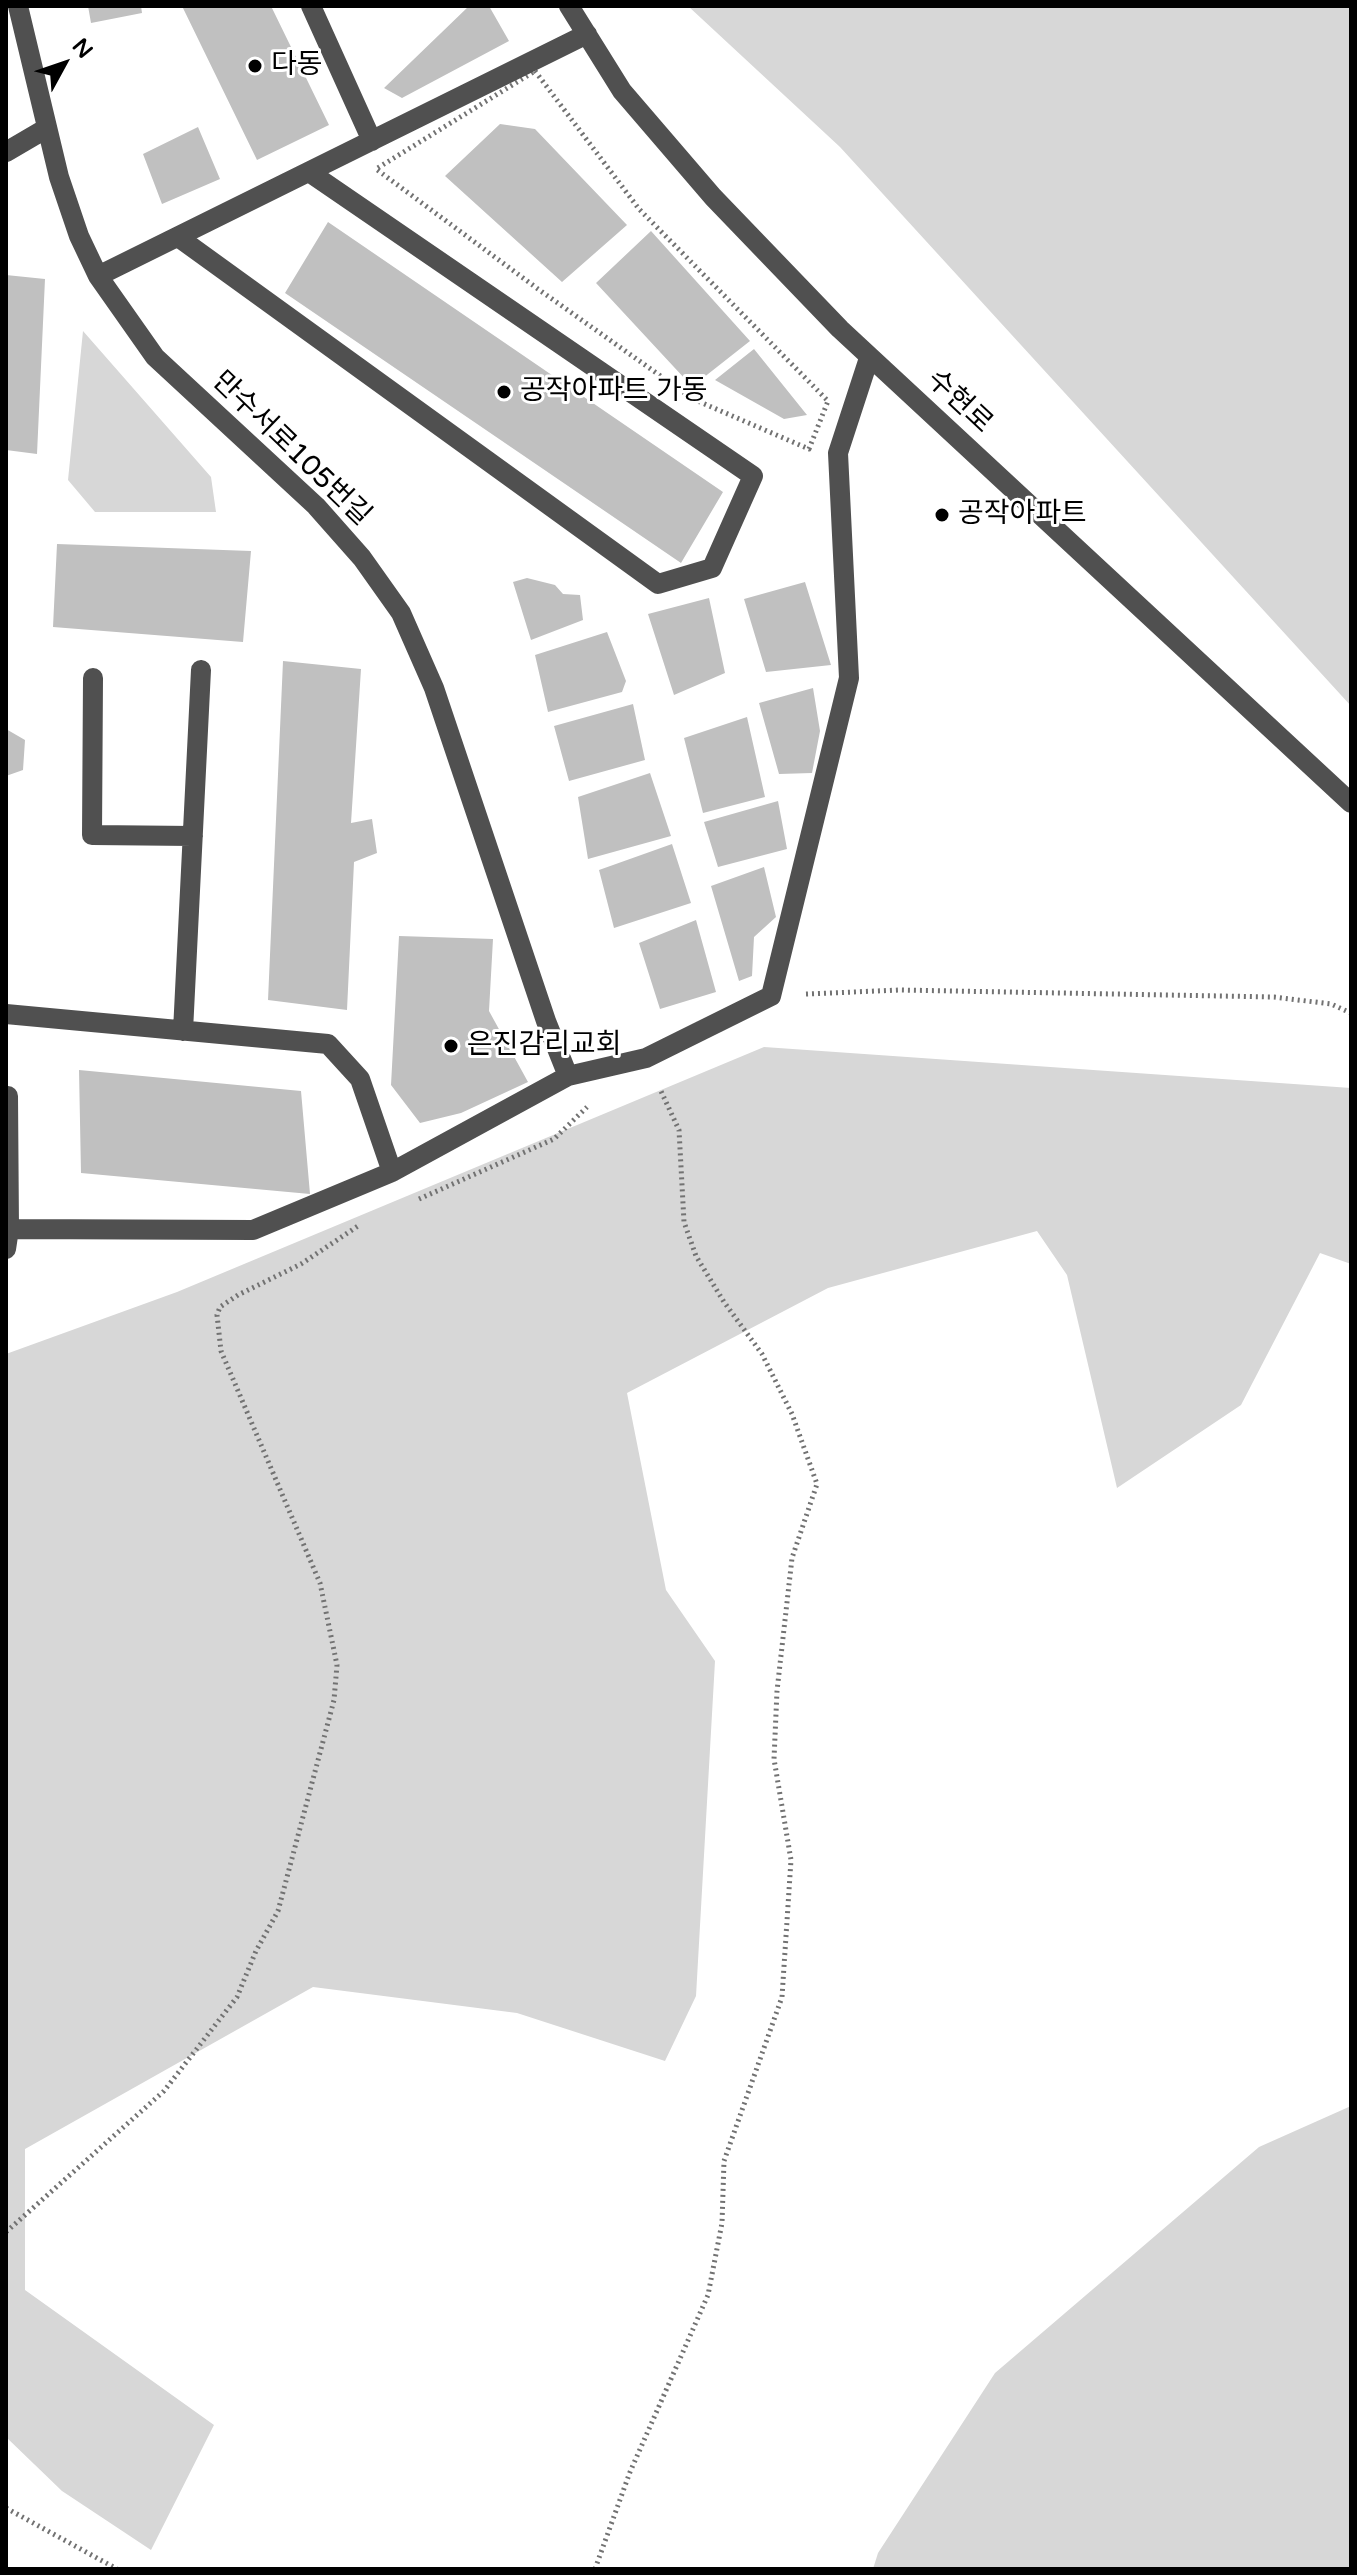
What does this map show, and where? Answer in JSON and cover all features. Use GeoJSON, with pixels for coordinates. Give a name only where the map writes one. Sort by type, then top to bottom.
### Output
{"type":"FeatureCollection","features":[{"type":"Feature","properties":{"kind":"street","name":"만수서로105번길"},"geometry":{"type":"LineString","coordinates":[[18,6],[59,177],[79,236],[98,276],[155,357],[316,506],[362,558],[401,613],[434,688],[541,1006],[568,1076]]}},
{"type":"Feature","properties":{"kind":"street"},"geometry":{"type":"LineString","coordinates":[[311,6],[372,141]]}},
{"type":"Feature","properties":{"kind":"street","name":"수현로"},"geometry":{"type":"LineString","coordinates":[[569,6],[622,91],[713,197],[869,358],[1351,803]]}},
{"type":"Feature","properties":{"kind":"street"},"geometry":{"type":"LineString","coordinates":[[98,276],[587,34]]}},
{"type":"Feature","properties":{"kind":"street"},"geometry":{"type":"LineString","coordinates":[[6,152],[47,128]]}},
{"type":"Feature","properties":{"kind":"street"},"geometry":{"type":"LineString","coordinates":[[178,237],[658,584],[712,568],[753,476],[309,172]]}},
{"type":"Feature","properties":{"kind":"street"},"geometry":{"type":"LineString","coordinates":[[8,1096],[7,1239],[253,1230],[392,1172],[568,1076],[646,1058],[771,996],[849,678],[838,453],[869,358]]}},
{"type":"Feature","properties":{"kind":"street"},"geometry":{"type":"LineString","coordinates":[[183,1031],[201,670]]}},
{"type":"Feature","properties":{"kind":"street"},"geometry":{"type":"LineString","coordinates":[[93,678],[92,835],[193,836]]}},
{"type":"Feature","properties":{"kind":"street"},"geometry":{"type":"LineString","coordinates":[[6,1014],[328,1044],[360,1079],[392,1172]]}},
{"type":"Feature","properties":{"kind":"path"},"geometry":{"type":"LineString","coordinates":[[535,71],[639,209],[828,401],[809,449],[693,399],[376,169],[535,71]]}},
{"type":"Feature","properties":{"kind":"path"},"geometry":{"type":"LineString","coordinates":[[836,992],[900,990],[1274,997],[1331,1004],[1351,1013]]}},
{"type":"Feature","properties":{"kind":"path"},"geometry":{"type":"LineString","coordinates":[[595,2569],[630,2472],[708,2295],[722,2223],[724,2161],[782,1997],[791,1860],[774,1759],[777,1691],[792,1558],[817,1484],[792,1414],[762,1354],[724,1302],[696,1256],[684,1222],[679,1130],[646,1058]]}},
{"type":"Feature","properties":{"kind":"path"},"geometry":{"type":"LineString","coordinates":[[409,1203],[554,1139],[593,1102]]}},
{"type":"Feature","properties":{"kind":"path"},"geometry":{"type":"LineString","coordinates":[[6,2232],[164,2091],[237,1997],[256,1951],[278,1911],[334,1700],[337,1665],[320,1583],[221,1351],[217,1315],[220,1307],[238,1295],[301,1264],[351,1229],[365,1223]]}},
{"type":"Feature","properties":{"kind":"path"},"geometry":{"type":"LineString","coordinates":[[6,2508],[117,2569]]}},
{"type":"Feature","properties":{"kind":"shaded area"},"geometry":{"type":"Polygon","coordinates":[[[688,6],[1351,6],[1351,706],[840,147],[688,6]]]}},
{"type":"Feature","properties":{"kind":"shaded area"},"geometry":{"type":"Polygon","coordinates":[[[83,331],[211,477],[216,512],[95,512],[68,480],[83,331]]]}},
{"type":"Feature","properties":{"kind":"shaded area"},"geometry":{"type":"Polygon","coordinates":[[[764,1047],[1351,1088],[1351,1264],[1320,1253],[1241,1405],[1117,1488],[1067,1275],[1037,1231],[828,1288],[627,1393],[666,1590],[715,1661],[696,1996],[665,2061],[517,2013],[313,1987],[25,2149],[25,2290],[214,2425],[151,2550],[62,2491],[6,2437],[6,1354],[177,1292],[764,1047]]]}},
{"type":"Feature","properties":{"kind":"shaded area"},"geometry":{"type":"Polygon","coordinates":[[[1351,2106],[1351,2569],[873,2569],[878,2553],[995,2373],[1259,2147],[1351,2106]]]}},
{"type":"Feature","properties":{"kind":"building"},"geometry":{"type":"Polygon","coordinates":[[[88,6],[141,6],[142,13],[91,23],[88,6]]]}},
{"type":"Feature","properties":{"kind":"building","name":"다동"},"geometry":{"type":"Polygon","coordinates":[[[182,6],[271,6],[329,125],[257,160],[182,6]]]}},
{"type":"Feature","properties":{"kind":"building"},"geometry":{"type":"Polygon","coordinates":[[[469,6],[489,6],[509,41],[402,98],[384,88],[469,6]]]}},
{"type":"Feature","properties":{"kind":"building"},"geometry":{"type":"Polygon","coordinates":[[[500,124],[535,129],[627,225],[562,282],[445,176],[500,124]]]}},
{"type":"Feature","properties":{"kind":"building"},"geometry":{"type":"Polygon","coordinates":[[[198,127],[220,179],[162,204],[143,154],[198,127]]]}},
{"type":"Feature","properties":{"kind":"building","name":"공작아파트 가동"},"geometry":{"type":"Polygon","coordinates":[[[328,222],[723,492],[681,563],[285,293],[328,222]]]}},
{"type":"Feature","properties":{"kind":"building"},"geometry":{"type":"Polygon","coordinates":[[[651,231],[750,341],[703,378],[686,380],[596,283],[651,231]]]}},
{"type":"Feature","properties":{"kind":"building"},"geometry":{"type":"Polygon","coordinates":[[[6,275],[45,279],[37,454],[6,450],[6,275]]]}},
{"type":"Feature","properties":{"kind":"building"},"geometry":{"type":"Polygon","coordinates":[[[754,349],[807,415],[784,419],[715,380],[754,349]]]}},
{"type":"Feature","properties":{"kind":"building"},"geometry":{"type":"Polygon","coordinates":[[[57,544],[251,551],[243,642],[53,627],[57,544]]]}},
{"type":"Feature","properties":{"kind":"building"},"geometry":{"type":"Polygon","coordinates":[[[527,578],[555,585],[563,594],[580,595],[583,620],[531,640],[513,582],[527,578]]]}},
{"type":"Feature","properties":{"kind":"building"},"geometry":{"type":"Polygon","coordinates":[[[805,582],[831,665],[766,672],[744,599],[805,582]]]}},
{"type":"Feature","properties":{"kind":"building"},"geometry":{"type":"Polygon","coordinates":[[[709,598],[725,673],[674,695],[648,614],[709,598]]]}},
{"type":"Feature","properties":{"kind":"building"},"geometry":{"type":"Polygon","coordinates":[[[607,632],[626,681],[622,692],[548,712],[535,655],[607,632]]]}},
{"type":"Feature","properties":{"kind":"building"},"geometry":{"type":"Polygon","coordinates":[[[283,661],[361,669],[351,823],[372,819],[377,853],[354,862],[347,1010],[268,1000],[283,661]]]}},
{"type":"Feature","properties":{"kind":"building"},"geometry":{"type":"Polygon","coordinates":[[[813,688],[820,731],[812,773],[779,774],[759,703],[813,688]]]}},
{"type":"Feature","properties":{"kind":"building"},"geometry":{"type":"Polygon","coordinates":[[[633,704],[645,760],[569,781],[554,726],[633,704]]]}},
{"type":"Feature","properties":{"kind":"building"},"geometry":{"type":"Polygon","coordinates":[[[747,717],[765,797],[703,813],[684,738],[747,717]]]}},
{"type":"Feature","properties":{"kind":"building"},"geometry":{"type":"Polygon","coordinates":[[[6,729],[25,740],[23,770],[6,776],[6,729]]]}},
{"type":"Feature","properties":{"kind":"building"},"geometry":{"type":"Polygon","coordinates":[[[650,773],[671,836],[588,859],[578,797],[650,773]]]}},
{"type":"Feature","properties":{"kind":"building"},"geometry":{"type":"Polygon","coordinates":[[[778,801],[787,849],[718,867],[704,822],[778,801]]]}},
{"type":"Feature","properties":{"kind":"building"},"geometry":{"type":"Polygon","coordinates":[[[672,844],[691,903],[614,928],[599,870],[672,844]]]}},
{"type":"Feature","properties":{"kind":"building"},"geometry":{"type":"Polygon","coordinates":[[[764,867],[776,917],[754,937],[752,976],[739,981],[711,886],[764,867]]]}},
{"type":"Feature","properties":{"kind":"building"},"geometry":{"type":"Polygon","coordinates":[[[696,920],[716,992],[660,1009],[639,943],[696,920]]]}},
{"type":"Feature","properties":{"kind":"building","name":"은진감리교회"},"geometry":{"type":"Polygon","coordinates":[[[399,936],[493,939],[489,1011],[528,1082],[461,1113],[420,1123],[391,1085],[399,936]]]}},
{"type":"Feature","properties":{"kind":"building"},"geometry":{"type":"Polygon","coordinates":[[[79,1070],[301,1091],[310,1194],[81,1173],[79,1070]]]}},
{"type":"Feature","properties":{"kind":"place","name":"다동"},"geometry":{"type":"Point","coordinates":[255,66]}},
{"type":"Feature","properties":{"kind":"place","name":"공작아파트 가동"},"geometry":{"type":"Point","coordinates":[504,392]}},
{"type":"Feature","properties":{"kind":"place","name":"공작아파트"},"geometry":{"type":"Point","coordinates":[942,515]}},
{"type":"Feature","properties":{"kind":"place","name":"은진감리교회"},"geometry":{"type":"Point","coordinates":[451,1046]}}]}
